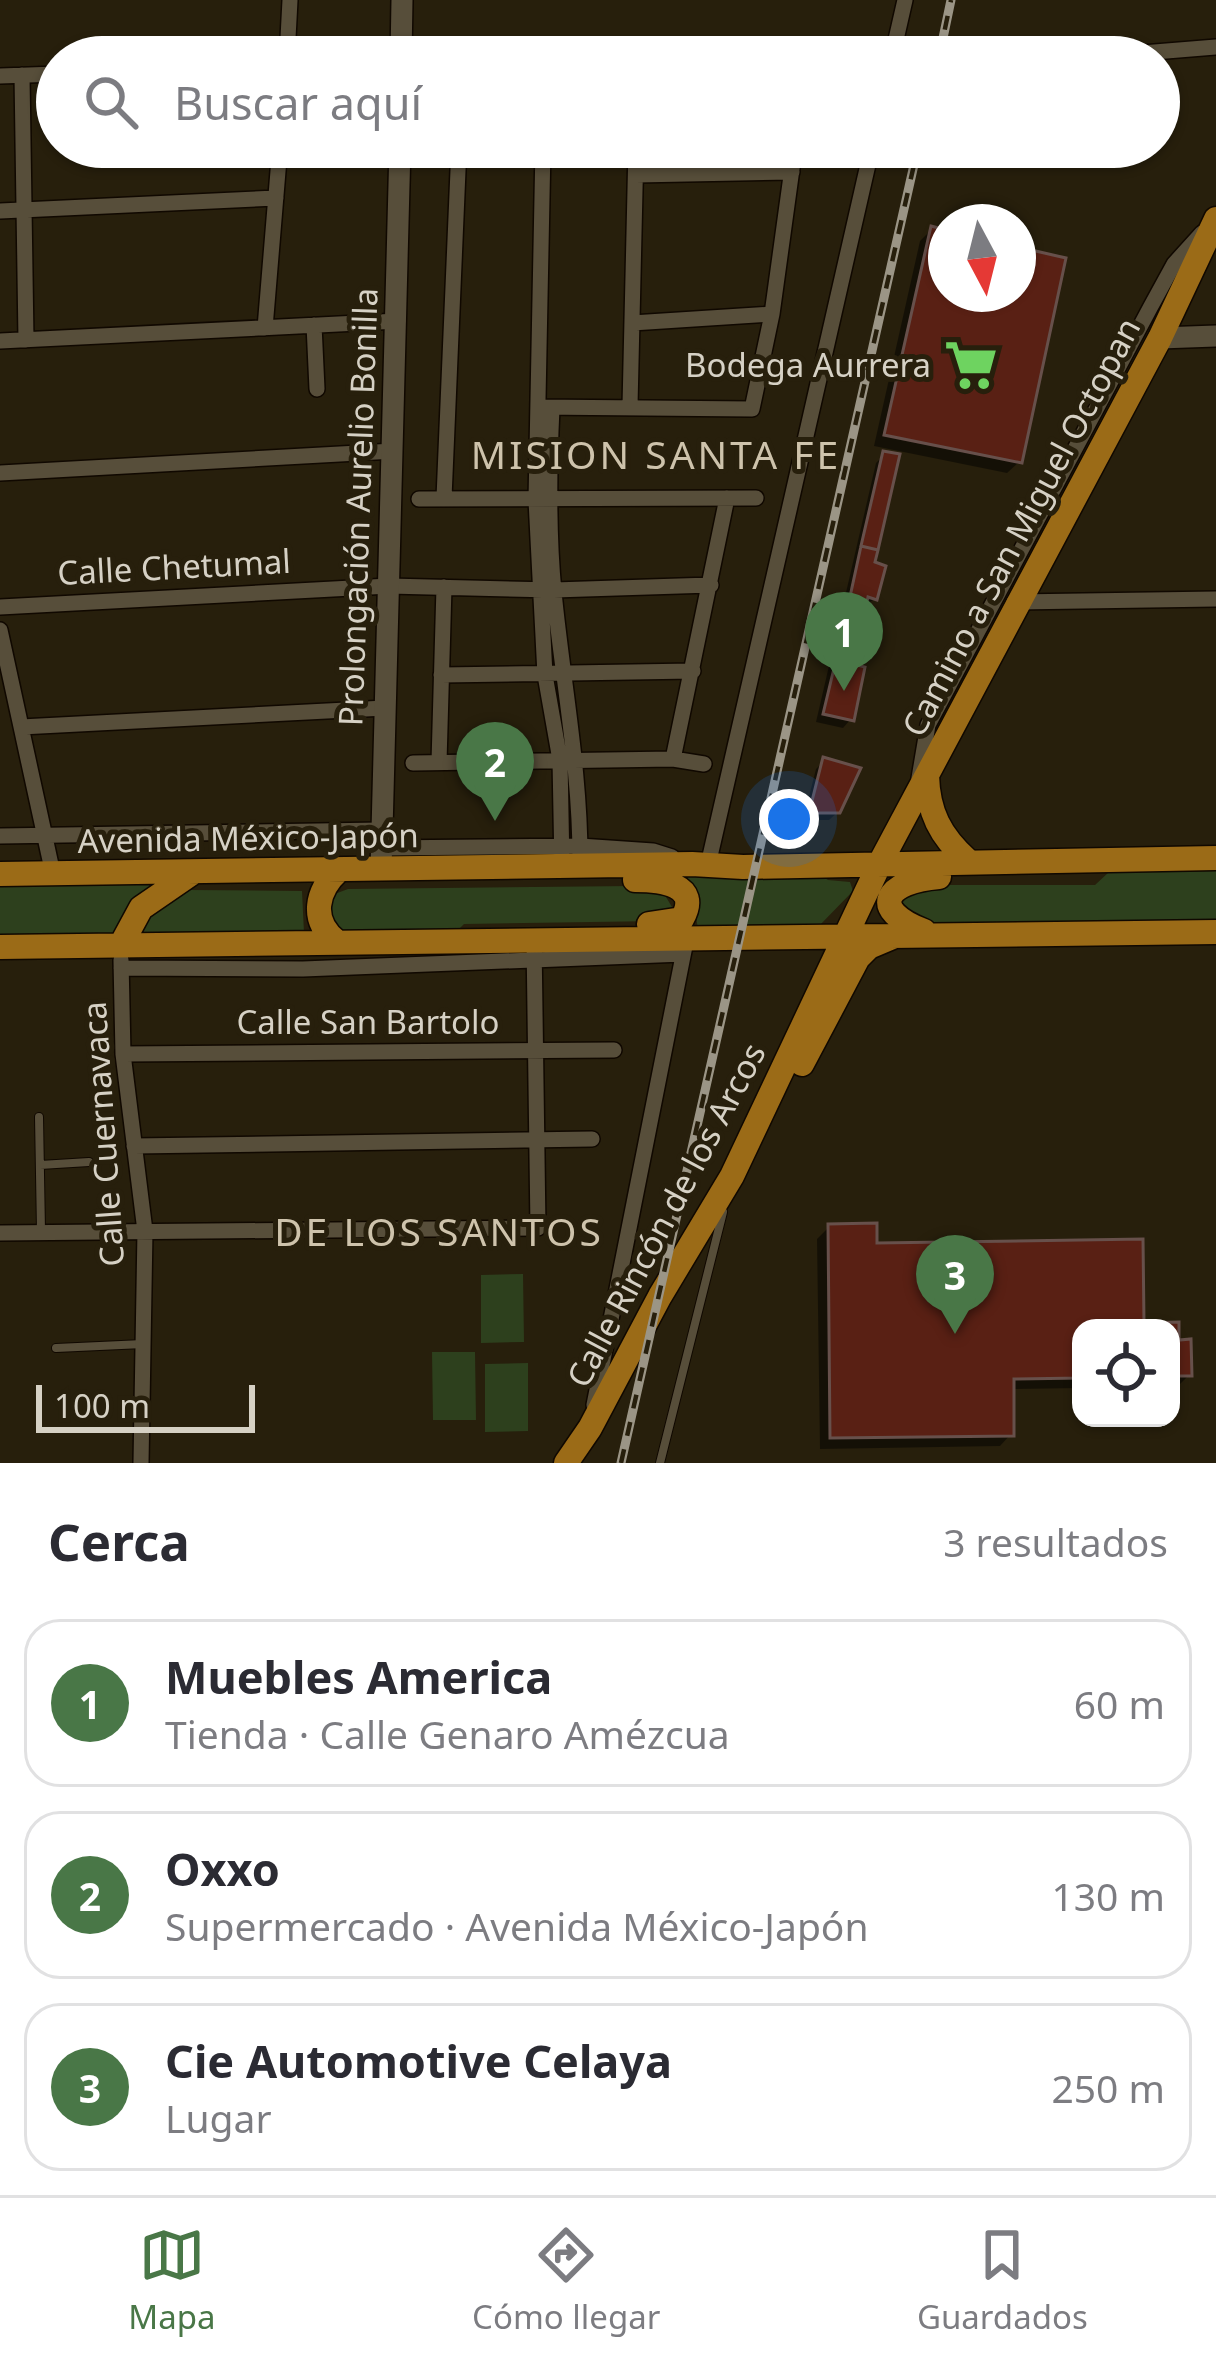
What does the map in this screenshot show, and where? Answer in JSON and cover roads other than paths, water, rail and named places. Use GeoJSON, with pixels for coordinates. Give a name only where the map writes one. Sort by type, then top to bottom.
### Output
{"type":"FeatureCollection","features":[{"type":"Feature","properties":{"kind":"main road","name":"Camino a San Miguel Octopan"},"geometry":{"type":"LineString","coordinates":[[880,863],[1006,602],[1126,375],[1160,338],[1216,218]]}},
{"type":"Feature","properties":{"kind":"main road"},"geometry":{"type":"LineString","coordinates":[[921,784],[935,822],[948,843],[968,861]]}},
{"type":"Feature","properties":{"kind":"main road","name":"Avenida México-Japón"},"geometry":{"type":"LineString","coordinates":[[0,874],[339,870],[381,849],[464,868],[571,857],[756,867],[1216,858]]}},
{"type":"Feature","properties":{"kind":"main road"},"geometry":{"type":"LineString","coordinates":[[936,933],[903,921],[891,907],[890,895],[896,886],[910,879],[1058,869],[1102,860]]}},
{"type":"Feature","properties":{"kind":"main road","name":"Calle Rincón de los Arcos"},"geometry":{"type":"LineString","coordinates":[[566,1463],[590,1429],[660,1296],[732,1175],[880,863]]}},
{"type":"Feature","properties":{"kind":"main road"},"geometry":{"type":"LineString","coordinates":[[0,946],[121,956],[336,941],[462,939],[510,930],[672,923],[688,909],[683,889],[671,882],[511,882],[464,868]]}},
{"type":"Feature","properties":{"kind":"main road"},"geometry":{"type":"LineString","coordinates":[[336,941],[320,922],[319,894],[339,870]]}},
{"type":"Feature","properties":{"kind":"main road"},"geometry":{"type":"LineString","coordinates":[[121,956],[141,908],[194,872]]}},
{"type":"Feature","properties":{"kind":"main road"},"geometry":{"type":"LineString","coordinates":[[462,939],[534,951],[847,934],[1216,932]]}},
{"type":"Feature","properties":{"kind":"main road"},"geometry":{"type":"LineString","coordinates":[[749,1137],[772,1122],[858,958],[869,947],[902,933]]}},
{"type":"Feature","properties":{"kind":"street"},"geometry":{"type":"LineString","coordinates":[[288,36],[290,0]]}},
{"type":"Feature","properties":{"kind":"street"},"geometry":{"type":"LineString","coordinates":[[401,36],[402,0]]}},
{"type":"Feature","properties":{"kind":"street"},"geometry":{"type":"LineString","coordinates":[[897,36],[905,0]]}},
{"type":"Feature","properties":{"kind":"street"},"geometry":{"type":"LineString","coordinates":[[1180,50],[1216,47]]}},
{"type":"Feature","properties":{"kind":"street"},"geometry":{"type":"LineString","coordinates":[[22,75],[26,340]]}},
{"type":"Feature","properties":{"kind":"street"},"geometry":{"type":"LineString","coordinates":[[0,76],[36,75]]}},
{"type":"Feature","properties":{"kind":"street"},"geometry":{"type":"LineString","coordinates":[[265,328],[278,168]]}},
{"type":"Feature","properties":{"kind":"street","name":"Prolongación Aurelio Bonilla"},"geometry":{"type":"LineString","coordinates":[[381,849],[400,168]]}},
{"type":"Feature","properties":{"kind":"street"},"geometry":{"type":"LineString","coordinates":[[444,498],[458,168]]}},
{"type":"Feature","properties":{"kind":"street"},"geometry":{"type":"LineString","coordinates":[[543,168],[542,500],[571,857]]}},
{"type":"Feature","properties":{"kind":"street"},"geometry":{"type":"LineString","coordinates":[[630,406],[636,168]]}},
{"type":"Feature","properties":{"kind":"street"},"geometry":{"type":"LineString","coordinates":[[545,408],[752,409],[772,314],[792,168]]}},
{"type":"Feature","properties":{"kind":"street"},"geometry":{"type":"LineString","coordinates":[[700,864],[867,168]]}},
{"type":"Feature","properties":{"kind":"street"},"geometry":{"type":"LineString","coordinates":[[636,175],[792,172]]}},
{"type":"Feature","properties":{"kind":"street"},"geometry":{"type":"LineString","coordinates":[[0,212],[276,198]]}},
{"type":"Feature","properties":{"kind":"street"},"geometry":{"type":"LineString","coordinates":[[1126,375],[1174,264],[1216,218]]}},
{"type":"Feature","properties":{"kind":"street"},"geometry":{"type":"LineString","coordinates":[[632,322],[772,314]]}},
{"type":"Feature","properties":{"kind":"street"},"geometry":{"type":"LineString","coordinates":[[0,341],[398,321]]}},
{"type":"Feature","properties":{"kind":"street"},"geometry":{"type":"LineString","coordinates":[[314,325],[317,389]]}},
{"type":"Feature","properties":{"kind":"street"},"geometry":{"type":"LineString","coordinates":[[1160,338],[1216,336]]}},
{"type":"Feature","properties":{"kind":"street"},"geometry":{"type":"LineString","coordinates":[[0,473],[394,451]]}},
{"type":"Feature","properties":{"kind":"street"},"geometry":{"type":"LineString","coordinates":[[673,759],[727,498]]}},
{"type":"Feature","properties":{"kind":"street"},"geometry":{"type":"LineString","coordinates":[[418,499],[756,498]]}},
{"type":"Feature","properties":{"kind":"street","name":"Calle Chetumal"},"geometry":{"type":"LineString","coordinates":[[0,607],[389,586],[548,590],[711,585]]}},
{"type":"Feature","properties":{"kind":"street"},"geometry":{"type":"LineString","coordinates":[[439,762],[445,587]]}},
{"type":"Feature","properties":{"kind":"street"},"geometry":{"type":"LineString","coordinates":[[1006,602],[1216,599]]}},
{"type":"Feature","properties":{"kind":"street"},"geometry":{"type":"LineString","coordinates":[[0,630],[53,874]]}},
{"type":"Feature","properties":{"kind":"street"},"geometry":{"type":"LineString","coordinates":[[441,675],[692,671]]}},
{"type":"Feature","properties":{"kind":"street"},"geometry":{"type":"LineString","coordinates":[[554,675],[578,760],[571,857]]}},
{"type":"Feature","properties":{"kind":"street"},"geometry":{"type":"LineString","coordinates":[[21,727],[385,708]]}},
{"type":"Feature","properties":{"kind":"street"},"geometry":{"type":"LineString","coordinates":[[413,763],[673,759],[704,764]]}},
{"type":"Feature","properties":{"kind":"street"},"geometry":{"type":"LineString","coordinates":[[0,836],[571,857]]}},
{"type":"Feature","properties":{"kind":"street"},"geometry":{"type":"LineString","coordinates":[[590,1429],[685,946]]}},
{"type":"Feature","properties":{"kind":"street"},"geometry":{"type":"LineString","coordinates":[[0,1233],[538,1228],[534,951],[304,969],[121,956]]}},
{"type":"Feature","properties":{"kind":"street","name":"Calle Cuernavaca"},"geometry":{"type":"LineString","coordinates":[[121,956],[123,1054],[145,1231],[141,1463]]}},
{"type":"Feature","properties":{"kind":"street","name":"Calle San Bartolo"},"geometry":{"type":"LineString","coordinates":[[123,1054],[614,1050]]}},
{"type":"Feature","properties":{"kind":"street"},"geometry":{"type":"LineString","coordinates":[[134,1146],[592,1139]]}},
{"type":"Feature","properties":{"kind":"lane"},"geometry":{"type":"LineString","coordinates":[[40,1117],[41,1232]]}},
{"type":"Feature","properties":{"kind":"lane"},"geometry":{"type":"LineString","coordinates":[[40,1165],[89,1162]]}},
{"type":"Feature","properties":{"kind":"lane"},"geometry":{"type":"LineString","coordinates":[[660,1463],[732,1175]]}},
{"type":"Feature","properties":{"kind":"lane"},"geometry":{"type":"LineString","coordinates":[[56,1348],[143,1344]]}},
{"type":"Feature","properties":{"kind":"railway"},"geometry":{"type":"LineString","coordinates":[[943,36],[951,0]]}},
{"type":"Feature","properties":{"kind":"railway"},"geometry":{"type":"LineString","coordinates":[[621,1463],[913,168]]}},
{"type":"Feature","properties":{"kind":"place","name":"Bodega Aurrera"},"geometry":{"type":"Point","coordinates":[971,365]}},
{"type":"Feature","properties":{"kind":"place","name":"Muebles America"},"geometry":{"type":"Point","coordinates":[844,691]}},
{"type":"Feature","properties":{"kind":"place","name":"Oxxo"},"geometry":{"type":"Point","coordinates":[495,821]}},
{"type":"Feature","properties":{"kind":"place","name":"Cie Automotive Celaya"},"geometry":{"type":"Point","coordinates":[955,1334]}},
{"type":"Feature","properties":{"kind":"district","name":"MISION SANTA FE"},"geometry":{"type":"Point","coordinates":[656,455]}},
{"type":"Feature","properties":{"kind":"district","name":"DE LOS SANTOS"},"geometry":{"type":"Point","coordinates":[439,1232]}}]}
